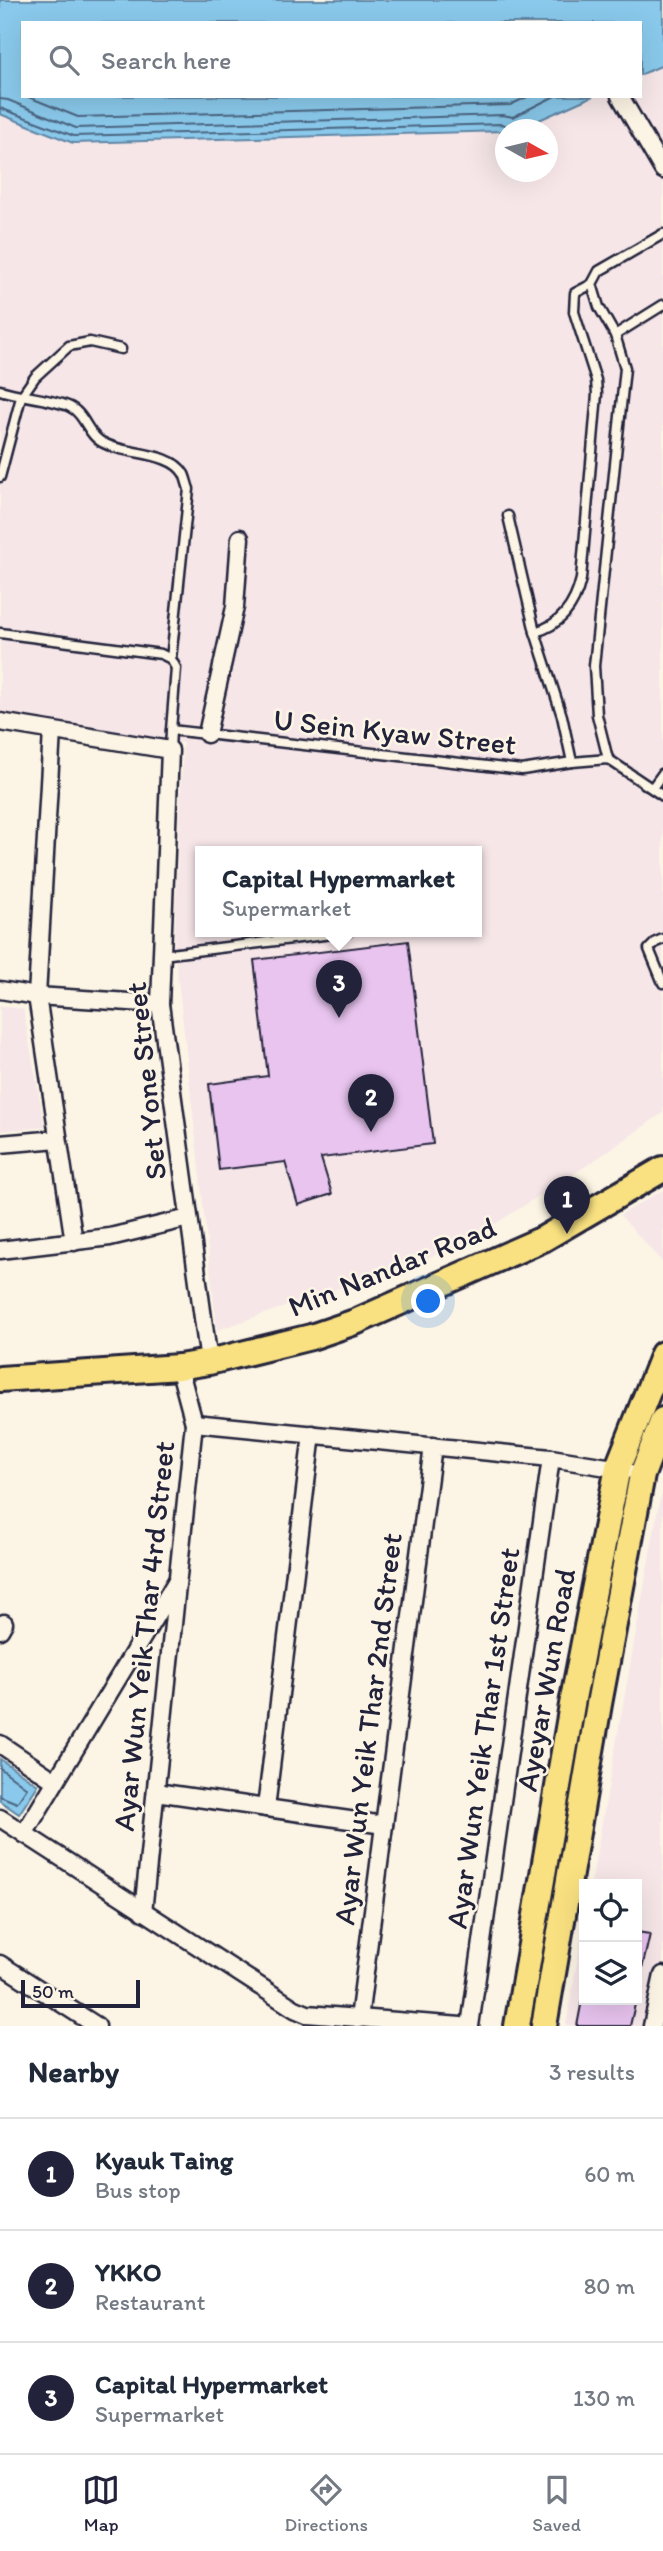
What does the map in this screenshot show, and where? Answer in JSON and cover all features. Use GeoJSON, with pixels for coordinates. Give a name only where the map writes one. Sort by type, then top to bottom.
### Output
{"type":"FeatureCollection","features":[{"type":"Feature","properties":{"kind":"main road","name":"Min Nandar Road"},"geometry":{"type":"LineString","coordinates":[[0,1379],[179,1367],[311,1337],[413,1298],[543,1239],[663,1169]]}},
{"type":"Feature","properties":{"kind":"main road","name":"Ayeyar Wun Road"},"geometry":{"type":"LineString","coordinates":[[517,2026],[573,1699],[618,1467],[663,1354]]}},
{"type":"Feature","properties":{"kind":"main road","name":"Ayeyar Wun Road"},"geometry":{"type":"LineString","coordinates":[[544,2026],[599,1704],[642,1475],[663,1420]]}},
{"type":"Feature","properties":{"kind":"street"},"geometry":{"type":"LineString","coordinates":[[621,98],[663,170]]}},
{"type":"Feature","properties":{"kind":"street"},"geometry":{"type":"LineString","coordinates":[[207,734],[235,607],[240,538]]}},
{"type":"Feature","properties":{"kind":"street"},"geometry":{"type":"LineString","coordinates":[[0,722],[170,750]]}},
{"type":"Feature","properties":{"kind":"street"},"geometry":{"type":"LineString","coordinates":[[52,731],[37,996],[74,1242]]}},
{"type":"Feature","properties":{"kind":"street","name":"Set Yone Street"},"geometry":{"type":"LineString","coordinates":[[170,750],[160,1004],[209,1362]]}},
{"type":"Feature","properties":{"kind":"street"},"geometry":{"type":"LineString","coordinates":[[0,990],[37,996],[160,1004]]}},
{"type":"Feature","properties":{"kind":"street"},"geometry":{"type":"LineString","coordinates":[[0,1144],[58,1139]]}},
{"type":"Feature","properties":{"kind":"street"},"geometry":{"type":"LineString","coordinates":[[0,1250],[110,1237],[189,1218]]}},
{"type":"Feature","properties":{"kind":"street","name":"Ayar Wun Yeik Thar 4rd Street"},"geometry":{"type":"LineString","coordinates":[[143,1912],[194,1423],[179,1367]]}},
{"type":"Feature","properties":{"kind":"street"},"geometry":{"type":"LineString","coordinates":[[194,1423],[551,1458],[618,1467],[642,1475]]}},
{"type":"Feature","properties":{"kind":"street"},"geometry":{"type":"LineString","coordinates":[[266,1808],[312,1434]]}},
{"type":"Feature","properties":{"kind":"street","name":"Ayar Wun Yeik Thar 2nd Street"},"geometry":{"type":"LineString","coordinates":[[359,2019],[433,1446]]}},
{"type":"Feature","properties":{"kind":"street","name":"Ayar Wun Yeik Thar 1st Street"},"geometry":{"type":"LineString","coordinates":[[470,2026],[551,1458]]}},
{"type":"Feature","properties":{"kind":"street"},"geometry":{"type":"LineString","coordinates":[[23,1834],[179,1577]]}},
{"type":"Feature","properties":{"kind":"street"},"geometry":{"type":"LineString","coordinates":[[0,1744],[55,1782]]}},
{"type":"Feature","properties":{"kind":"street"},"geometry":{"type":"LineString","coordinates":[[156,1792],[384,1825]]}},
{"type":"Feature","properties":{"kind":"street"},"geometry":{"type":"LineString","coordinates":[[0,1818],[295,2009],[307,2014],[461,2026]]}},
{"type":"Feature","properties":{"kind":"street"},"geometry":{"type":"LineString","coordinates":[[0,1964],[97,2026]]}},
{"type":"Feature","properties":{"kind":"street"},"geometry":{"type":"LineString","coordinates":[[652,2026],[663,1975]]}},
{"type":"Feature","properties":{"kind":"lane"},"geometry":{"type":"LineString","coordinates":[[663,234],[599,271],[593,284],[598,307],[615,335],[625,368],[594,666],[597,715],[608,759],[663,796]]}},
{"type":"Feature","properties":{"kind":"lane"},"geometry":{"type":"LineString","coordinates":[[535,632],[549,628],[568,611],[578,594],[581,579],[597,394],[596,380],[574,312],[574,302],[575,293],[593,284]]}},
{"type":"Feature","properties":{"kind":"lane"},"geometry":{"type":"LineString","coordinates":[[615,335],[663,305]]}},
{"type":"Feature","properties":{"kind":"lane"},"geometry":{"type":"LineString","coordinates":[[0,477],[20,397],[36,377],[69,346],[90,342],[121,349]]}},
{"type":"Feature","properties":{"kind":"lane"},"geometry":{"type":"LineString","coordinates":[[0,390],[20,397],[67,406],[80,413],[98,440],[115,448],[172,461],[183,473],[189,489],[171,659]]}},
{"type":"Feature","properties":{"kind":"lane"},"geometry":{"type":"LineString","coordinates":[[508,516],[535,632],[562,716],[572,761]]}},
{"type":"Feature","properties":{"kind":"lane"},"geometry":{"type":"LineString","coordinates":[[0,633],[162,654],[171,659],[176,668],[170,750]]}},
{"type":"Feature","properties":{"kind":"lane","name":"U Sein Kyaw Street"},"geometry":{"type":"LineString","coordinates":[[172,730],[522,770],[572,761],[608,759]]}},
{"type":"Feature","properties":{"kind":"lane"},"geometry":{"type":"LineString","coordinates":[[652,788],[663,773]]}},
{"type":"Feature","properties":{"kind":"lane"},"geometry":{"type":"LineString","coordinates":[[162,955],[308,937]]}},
{"type":"Feature","properties":{"kind":"lane"},"geometry":{"type":"LineString","coordinates":[[663,939],[649,949],[663,983]]}},
{"type":"Feature","properties":{"kind":"shaded area"},"geometry":{"type":"Polygon","coordinates":[[[663,65],[663,1113],[459,1247],[217,1330],[174,943],[183,743],[0,712],[0,114],[73,143],[495,131],[495,182],[558,182],[558,119],[541,119],[589,98],[642,98],[642,74],[663,65]]]}},
{"type":"Feature","properties":{"kind":"shaded area"},"geometry":{"type":"Polygon","coordinates":[[[0,1006],[23,1009],[45,1127],[0,1131],[0,1006]]]}},
{"type":"Feature","properties":{"kind":"shaded area"},"geometry":{"type":"Polygon","coordinates":[[[663,1190],[663,1263],[620,1215],[663,1190]]]}},
{"type":"Feature","properties":{"kind":"shaded area"},"geometry":{"type":"Polygon","coordinates":[[[663,1493],[663,2026],[566,2026],[579,1951],[579,2005],[642,2005],[642,1879],[592,1879],[659,1503],[663,1493]]]}},
{"type":"Feature","properties":{"kind":"water"},"geometry":{"type":"Polygon","coordinates":[[[0,0],[663,0],[663,65],[642,74],[642,21],[21,21],[21,98],[589,98],[541,119],[495,119],[495,131],[73,143],[0,114],[0,0]]]}},
{"type":"Feature","properties":{"kind":"water"},"geometry":{"type":"Polygon","coordinates":[[[0,1759],[38,1785],[19,1814],[0,1801],[0,1759]]]}},
{"type":"Feature","properties":{"kind":"building"},"geometry":{"type":"Polygon","coordinates":[[[408,941],[433,1144],[321,1158],[332,1194],[298,1205],[285,1162],[219,1170],[209,1084],[268,1076],[254,960],[408,941]]]}},
{"type":"Feature","properties":{"kind":"building"},"geometry":{"type":"Polygon","coordinates":[[[642,1933],[650,1934],[642,1969],[642,1933]]]}},
{"type":"Feature","properties":{"kind":"building"},"geometry":{"type":"Polygon","coordinates":[[[581,2005],[635,2005],[630,2026],[577,2026],[581,2005]]]}},
{"type":"Feature","properties":{"kind":"place","name":"Capital Hypermarket"},"geometry":{"type":"Point","coordinates":[339,1018]}},
{"type":"Feature","properties":{"kind":"place","name":"YKKO"},"geometry":{"type":"Point","coordinates":[371,1132]}},
{"type":"Feature","properties":{"kind":"place","name":"Kyauk Taing"},"geometry":{"type":"Point","coordinates":[567,1234]}}]}
